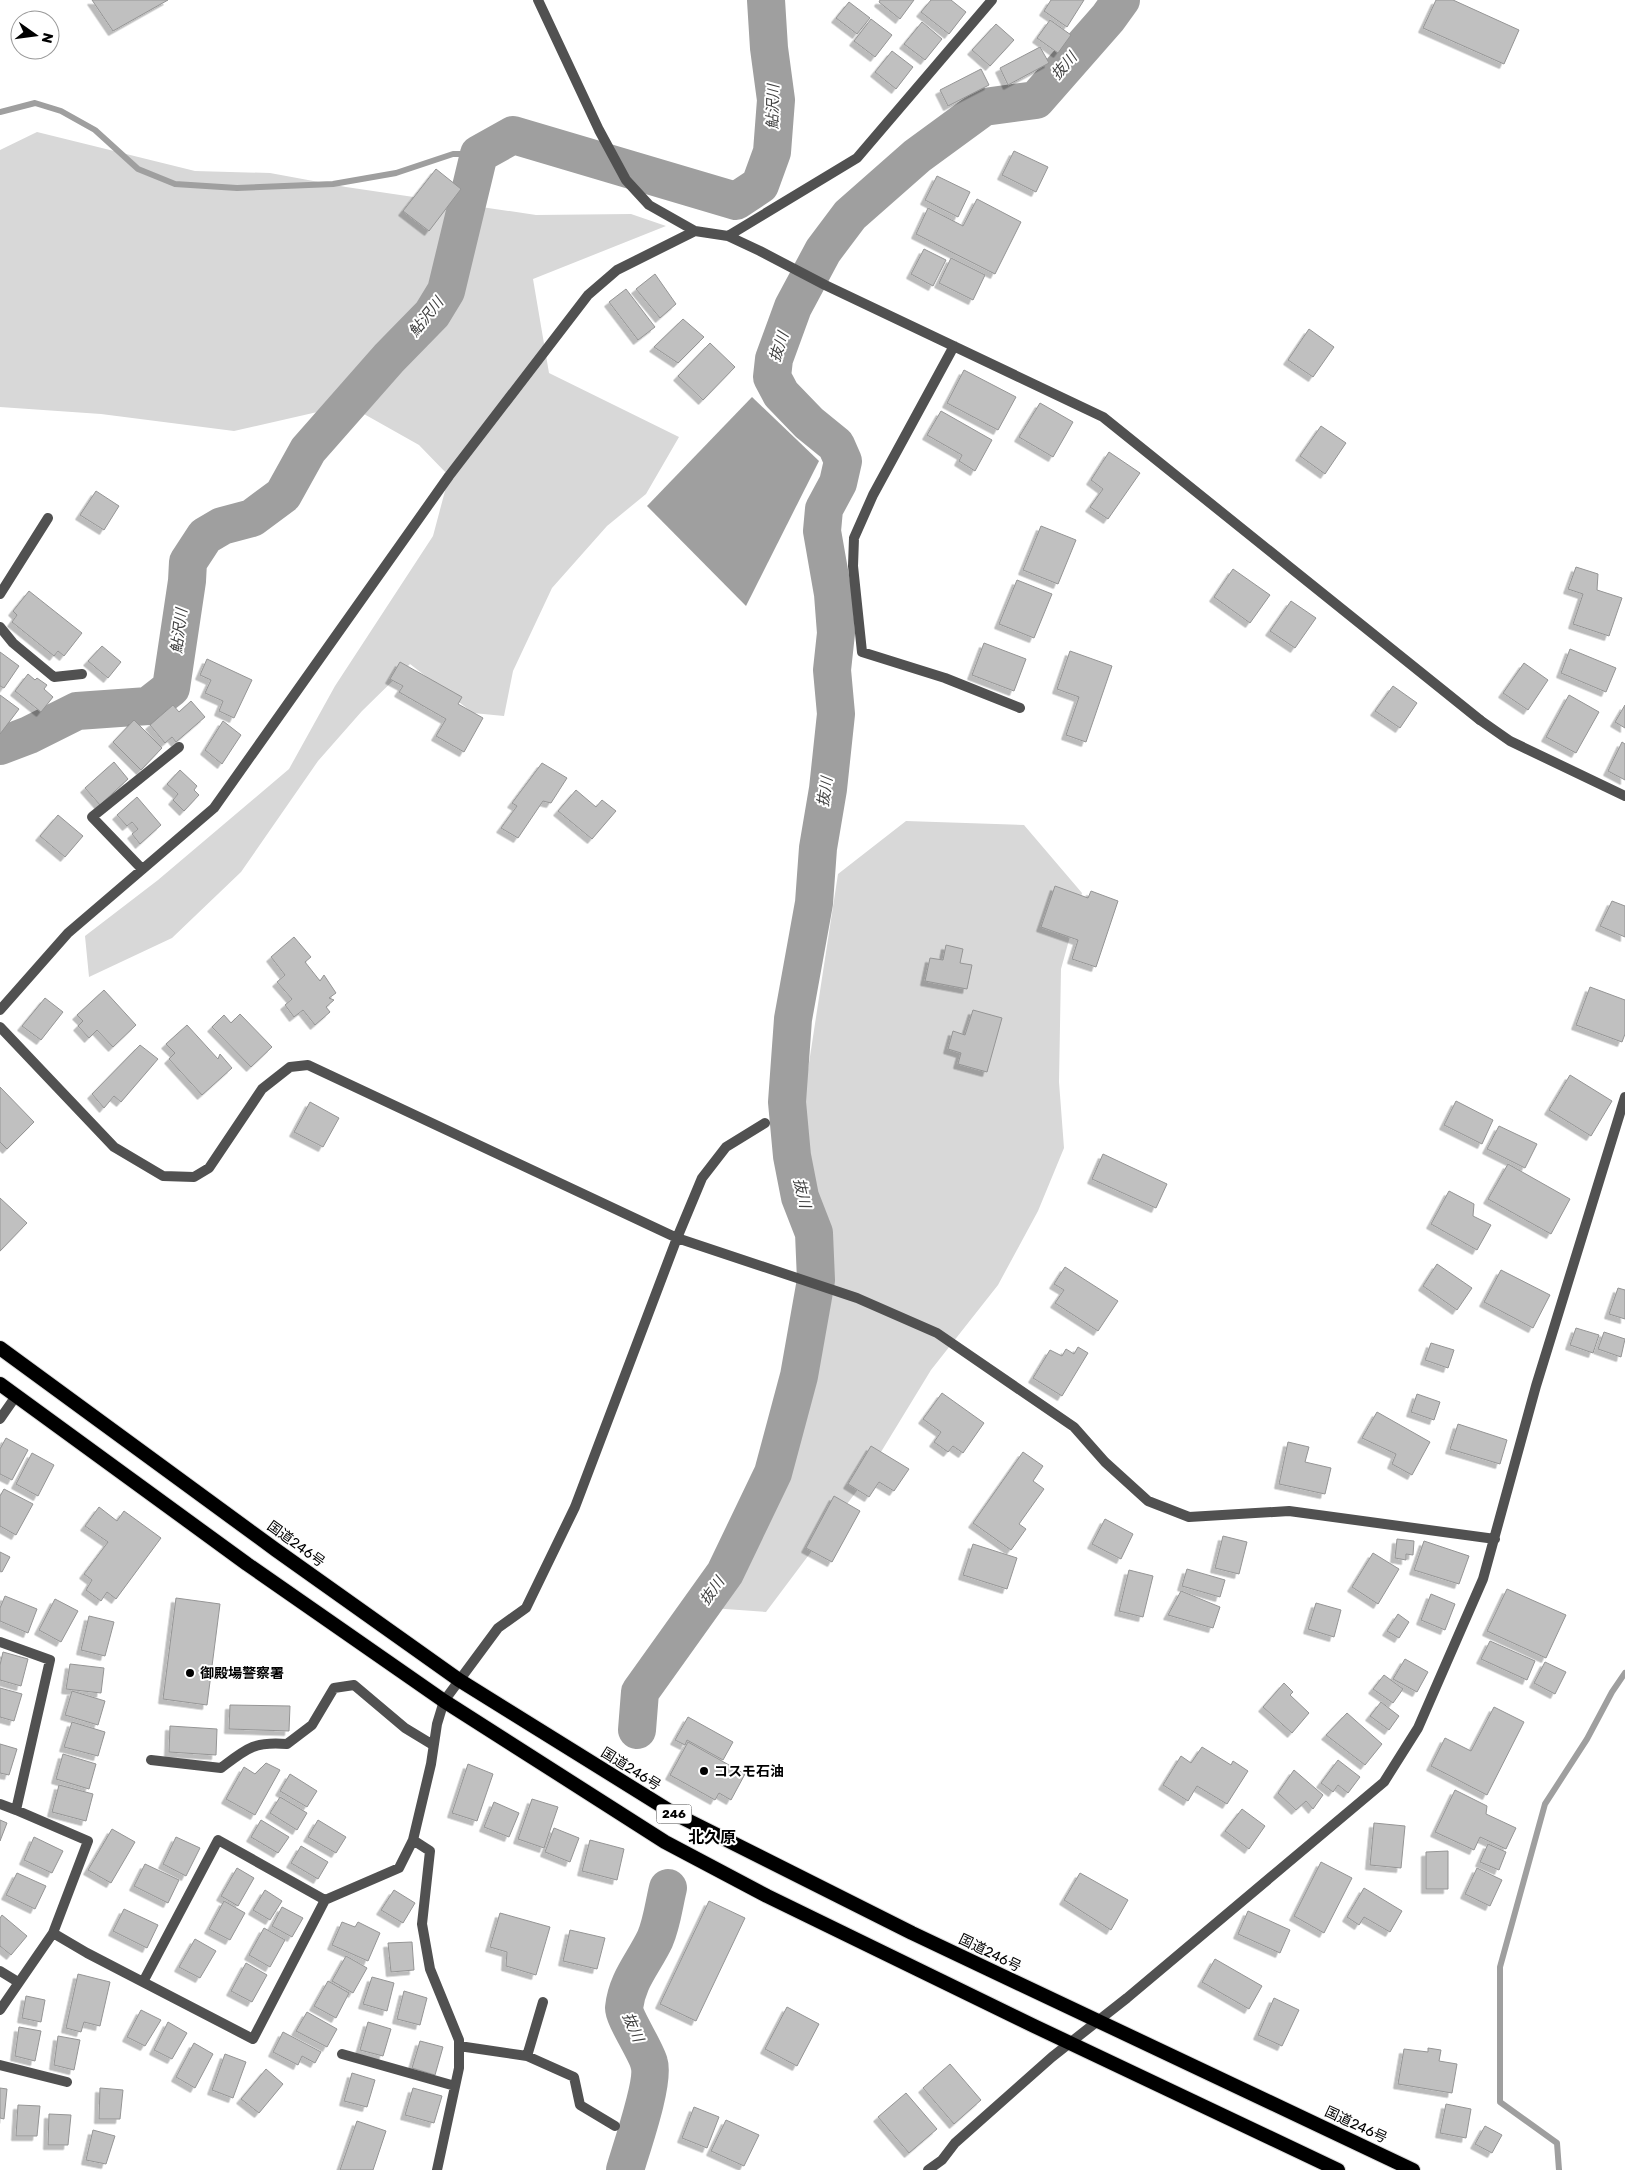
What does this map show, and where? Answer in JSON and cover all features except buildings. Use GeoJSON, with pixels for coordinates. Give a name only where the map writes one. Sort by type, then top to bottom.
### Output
{"type":"FeatureCollection","features":[{"type":"Feature","properties":{"kind":"highway","name":"国道246号"},"geometry":{"type":"LineString","coordinates":[[0,1348],[276,1550],[459,1680],[673,1813],[841,1898],[1412,2170]]}},
{"type":"Feature","properties":{"kind":"highway","name":"246"},"geometry":{"type":"LineString","coordinates":[[0,1384],[247,1564],[444,1702],[665,1842],[767,1896],[1338,2170]]}},
{"type":"Feature","properties":{"kind":"street"},"geometry":{"type":"LineString","coordinates":[[538,0],[599,130],[626,180],[648,205],[695,231],[728,236],[823,284],[1103,417],[1480,720],[1510,741],[1625,796]]}},
{"type":"Feature","properties":{"kind":"street"},"geometry":{"type":"LineString","coordinates":[[728,236],[856,158],[992,0]]}},
{"type":"Feature","properties":{"kind":"street"},"geometry":{"type":"LineString","coordinates":[[0,1010],[68,933],[214,808],[449,476],[588,295],[617,270],[695,231]]}},
{"type":"Feature","properties":{"kind":"street"},"geometry":{"type":"LineString","coordinates":[[954,346],[873,495],[854,538],[853,566],[862,652],[945,678],[1020,708]]}},
{"type":"Feature","properties":{"kind":"street"},"geometry":{"type":"LineString","coordinates":[[0,594],[48,518]]}},
{"type":"Feature","properties":{"kind":"street"},"geometry":{"type":"LineString","coordinates":[[0,627],[13,643],[54,677],[82,674]]}},
{"type":"Feature","properties":{"kind":"street"},"geometry":{"type":"LineString","coordinates":[[142,869],[92,817],[179,747]]}},
{"type":"Feature","properties":{"kind":"street"},"geometry":{"type":"LineString","coordinates":[[0,1027],[114,1147],[163,1176],[194,1178],[209,1168],[262,1089],[290,1067],[308,1064],[677,1238],[790,1274],[857,1298],[937,1333],[1074,1427],[1105,1462],[1148,1501],[1189,1517],[1289,1511],[1495,1539]]}},
{"type":"Feature","properties":{"kind":"street"},"geometry":{"type":"LineString","coordinates":[[928,2170],[942,2165],[955,2143],[1070,2042],[1098,2021],[1384,1782],[1418,1728],[1483,1579],[1536,1386],[1625,1097]]}},
{"type":"Feature","properties":{"kind":"street"},"geometry":{"type":"LineString","coordinates":[[52,1933],[253,2039],[325,1900],[399,1868],[413,1840],[444,1702],[498,1628],[526,1608],[575,1507],[677,1238],[702,1178],[726,1147],[765,1124]]}},
{"type":"Feature","properties":{"kind":"street"},"geometry":{"type":"LineString","coordinates":[[0,1419],[16,1396]]}},
{"type":"Feature","properties":{"kind":"street"},"geometry":{"type":"LineString","coordinates":[[0,1642],[50,1660],[16,1810]]}},
{"type":"Feature","properties":{"kind":"street"},"geometry":{"type":"LineString","coordinates":[[151,1760],[221,1768],[244,1750],[267,1742],[287,1744],[312,1725],[334,1688],[354,1685],[405,1728],[433,1745]]}},
{"type":"Feature","properties":{"kind":"street"},"geometry":{"type":"LineString","coordinates":[[0,1804],[88,1841],[52,1933],[0,2010]]}},
{"type":"Feature","properties":{"kind":"street"},"geometry":{"type":"LineString","coordinates":[[143,1982],[218,1840],[325,1900]]}},
{"type":"Feature","properties":{"kind":"street"},"geometry":{"type":"LineString","coordinates":[[413,1840],[430,1851],[422,1924],[430,1969],[459,2040],[458,2068],[438,2170]]}},
{"type":"Feature","properties":{"kind":"street"},"geometry":{"type":"LineString","coordinates":[[0,1971],[18,1982]]}},
{"type":"Feature","properties":{"kind":"street"},"geometry":{"type":"LineString","coordinates":[[527,2056],[543,2002]]}},
{"type":"Feature","properties":{"kind":"street"},"geometry":{"type":"LineString","coordinates":[[459,2046],[527,2056],[574,2077],[580,2105],[615,2126]]}},
{"type":"Feature","properties":{"kind":"street"},"geometry":{"type":"LineString","coordinates":[[342,2054],[455,2086]]}},
{"type":"Feature","properties":{"kind":"street"},"geometry":{"type":"LineString","coordinates":[[0,2065],[67,2082]]}},
{"type":"Feature","properties":{"kind":"shaded area"},"geometry":{"type":"Polygon","coordinates":[[[37,132],[195,171],[270,173],[346,187],[536,215],[631,214],[666,226],[533,279],[549,373],[679,437],[646,494],[607,526],[552,588],[513,671],[504,716],[473,713],[410,664],[362,711],[318,761],[241,872],[172,938],[89,977],[85,936],[158,880],[289,769],[335,686],[433,536],[449,476],[419,445],[348,405],[234,431],[101,414],[0,407],[0,150],[37,132]]]}},
{"type":"Feature","properties":{"kind":"shaded area"},"geometry":{"type":"Polygon","coordinates":[[[752,397],[819,461],[746,606],[647,506],[752,397]]]}},
{"type":"Feature","properties":{"kind":"shaded area"},"geometry":{"type":"Polygon","coordinates":[[[906,821],[1024,825],[1082,893],[1061,969],[1059,1082],[1064,1148],[1038,1211],[998,1285],[931,1370],[859,1488],[766,1612],[711,1608],[795,1445],[801,1243],[799,1128],[838,874],[906,821]]]}},
{"type":"Feature","properties":{"kind":"waterway","name":"鮎沢川"},"geometry":{"type":"LineString","coordinates":[[0,746],[29,735],[77,711],[148,706],[171,688],[187,581],[188,562],[205,536],[222,526],[252,518],[283,495],[308,450],[389,358],[432,314],[446,291],[479,154],[513,135],[736,201],[760,185],[772,152],[776,100],[769,48],[766,0]]}},
{"type":"Feature","properties":{"kind":"waterway","name":"抜川"},"geometry":{"type":"LineString","coordinates":[[637,1730],[640,1692],[725,1573],[773,1473],[799,1376],[816,1280],[814,1233],[800,1197],[792,1156],[787,1102],[793,1019],[814,903],[818,848],[828,789],[836,714],[832,670],[836,633],[833,594],[822,531],[824,509],[838,483],[843,461],[836,445],[809,423],[781,394],[772,377],[774,359],[793,307],[823,251],[850,215],[917,156],[984,107],[1036,100],[1108,18],[1121,0]]}},
{"type":"Feature","properties":{"kind":"waterway"},"geometry":{"type":"LineString","coordinates":[[0,112],[35,103],[61,111],[95,130],[138,169],[175,184],[237,188],[333,184],[396,173],[453,154],[479,154]]}},
{"type":"Feature","properties":{"kind":"waterway"},"geometry":{"type":"LineString","coordinates":[[1559,2170],[1557,2143],[1500,2102],[1500,1967],[1545,1804],[1587,1739],[1612,1692],[1625,1673]]}},
{"type":"Feature","properties":{"kind":"waterway","name":"抜川"},"geometry":{"type":"LineString","coordinates":[[625,2170],[646,2099],[650,2072],[647,2058],[624,2008],[632,1980],[655,1939],[668,1888]]}},
{"type":"Feature","properties":{"kind":"place","name":"御殿場警察署"},"geometry":{"type":"Point","coordinates":[190,1673]}},
{"type":"Feature","properties":{"kind":"place","name":"コスモ石油"},"geometry":{"type":"Point","coordinates":[704,1771]}},
{"type":"Feature","properties":{"kind":"district","name":"北久原"},"geometry":{"type":"Point","coordinates":[712,1837]}}]}
